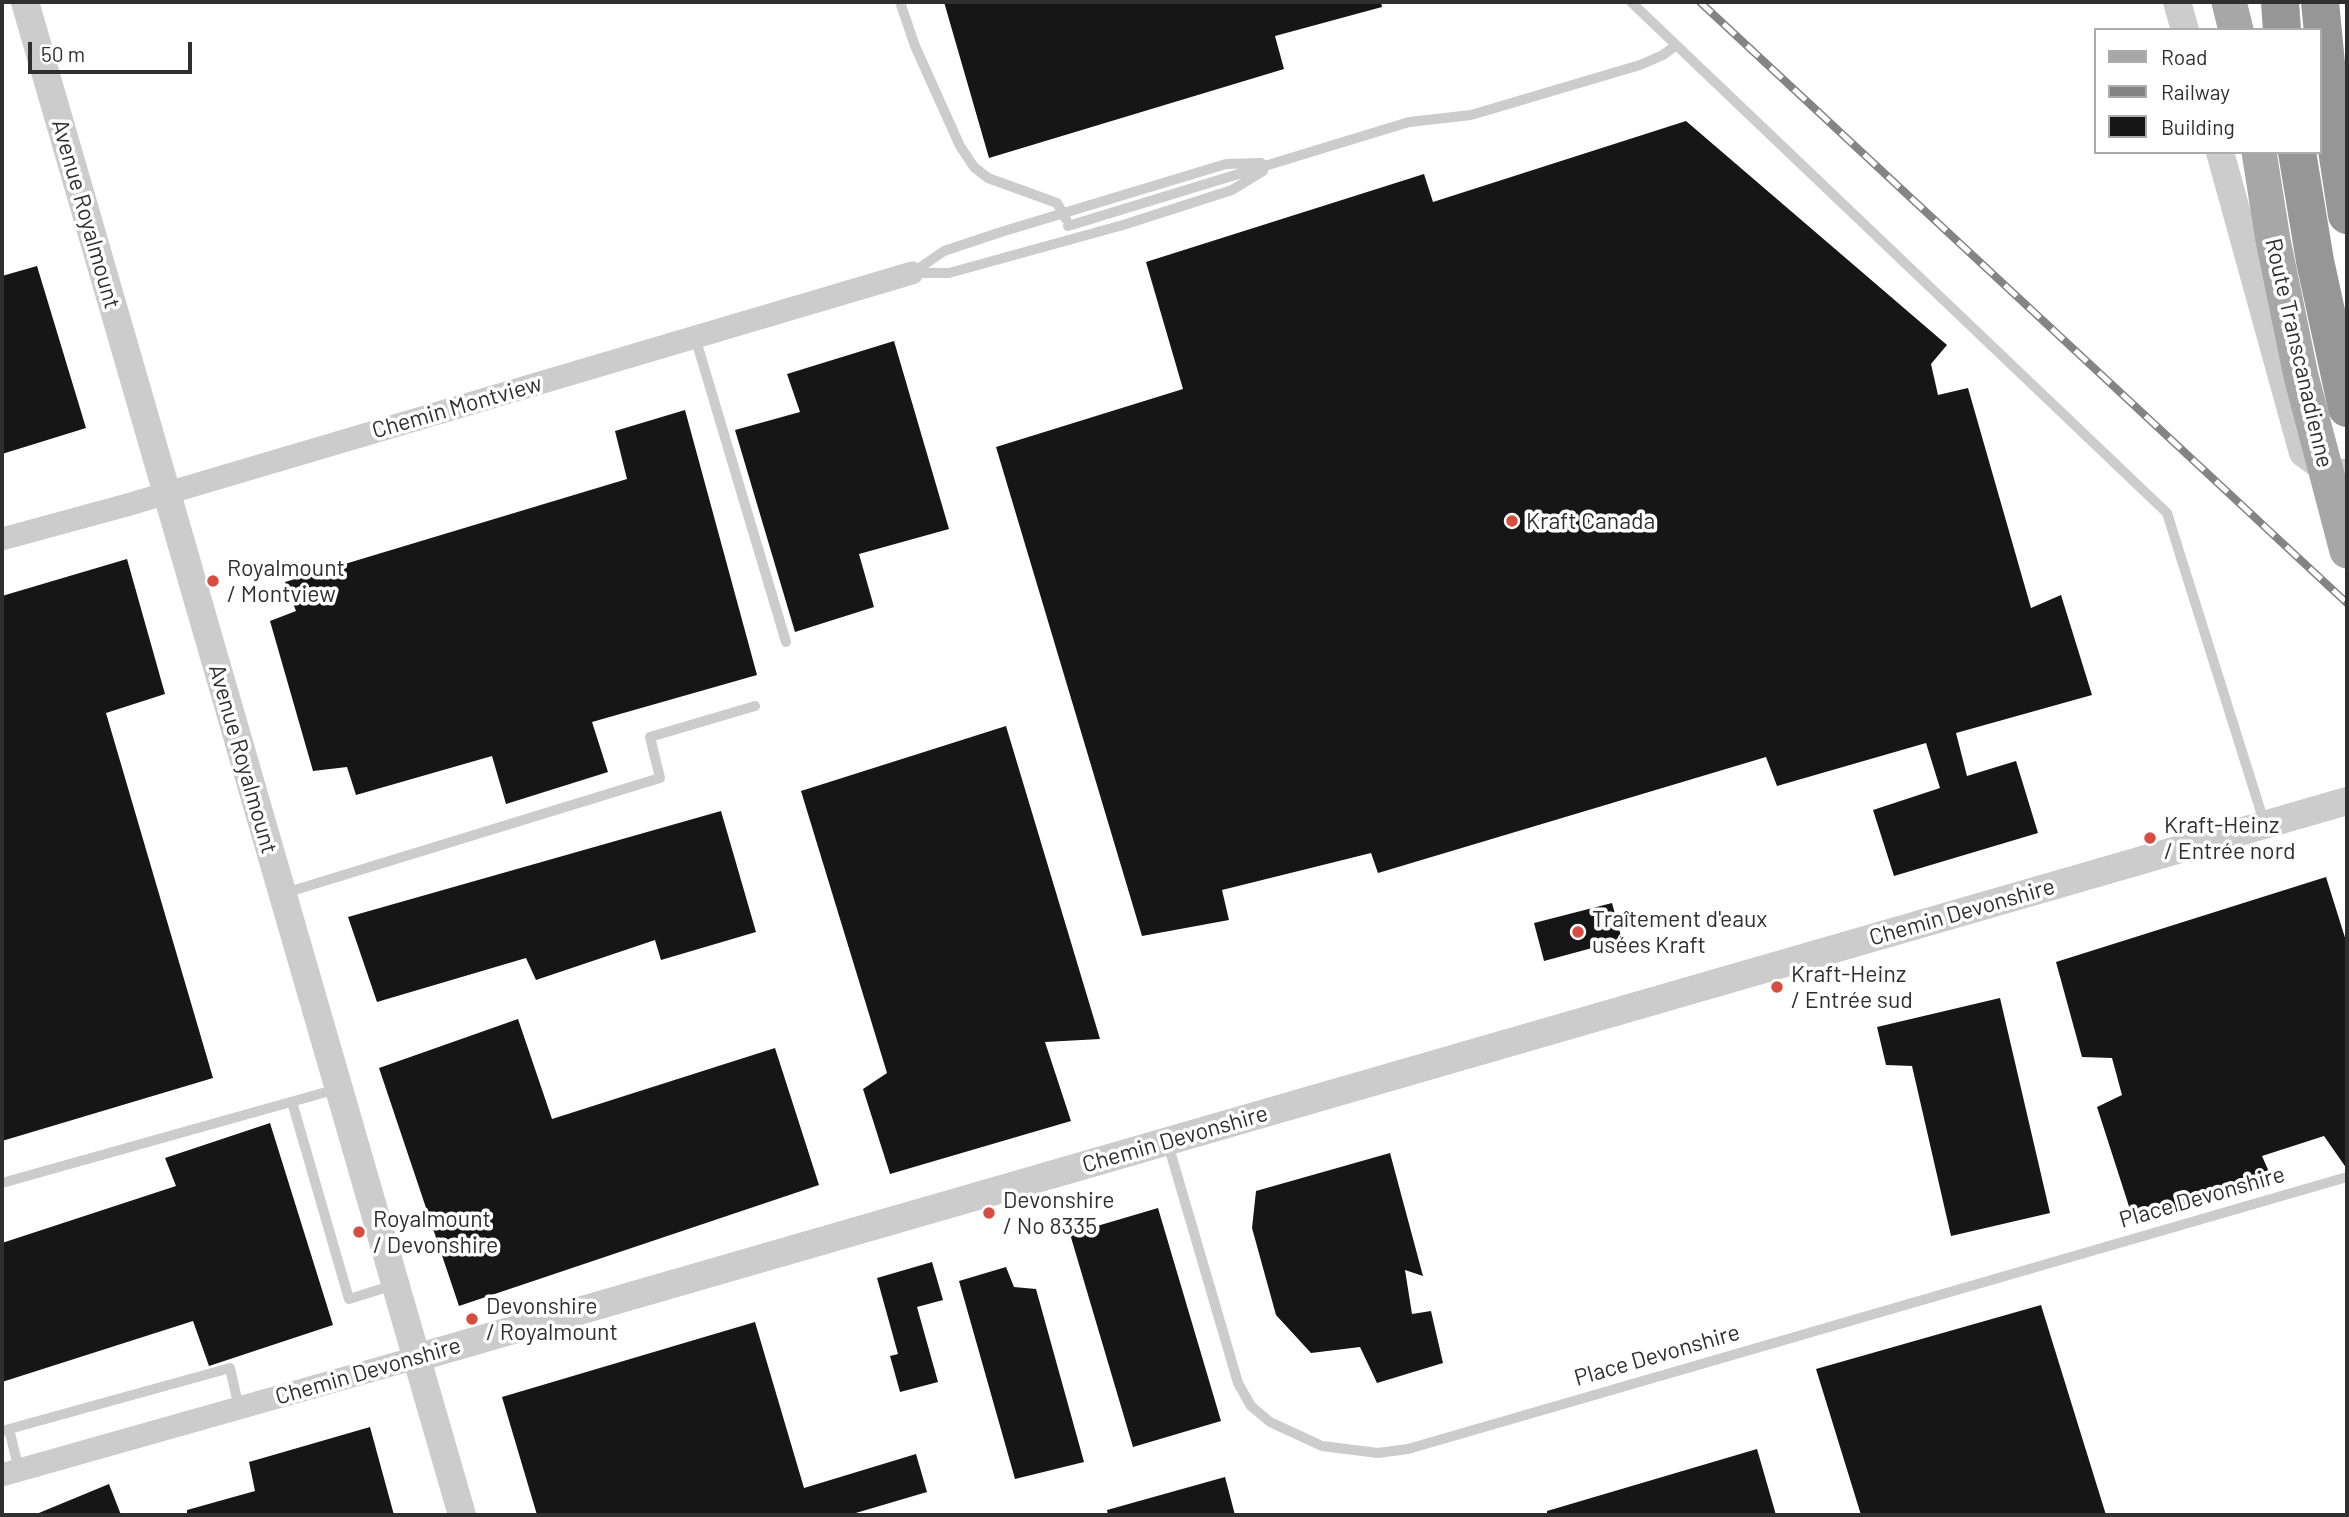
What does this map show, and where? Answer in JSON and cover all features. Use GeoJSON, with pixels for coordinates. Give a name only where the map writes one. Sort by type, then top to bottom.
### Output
{"type":"FeatureCollection","features":[{"type":"Feature","properties":{"kind":"highway"},"geometry":{"type":"LineString","coordinates":[[2280,2],[2282,28]]}},
{"type":"Feature","properties":{"kind":"highway"},"geometry":{"type":"LineString","coordinates":[[2320,2],[2330,104],[2347,215]]}},
{"type":"Feature","properties":{"kind":"highway"},"geometry":{"type":"LineString","coordinates":[[2297,154],[2315,261],[2347,408]]}},
{"type":"Feature","properties":{"kind":"main road"},"geometry":{"type":"LineString","coordinates":[[2229,2],[2236,28]]}},
{"type":"Feature","properties":{"kind":"main road","name":"Route Transcanadienne"},"geometry":{"type":"LineString","coordinates":[[2259,154],[2273,240],[2301,376],[2347,551]]}},
{"type":"Feature","properties":{"kind":"street","name":"Avenue Royalmount"},"geometry":{"type":"LineString","coordinates":[[25,2],[462,1515]]}},
{"type":"Feature","properties":{"kind":"street"},"geometry":{"type":"LineString","coordinates":[[2177,2],[2184,28]]}},
{"type":"Feature","properties":{"kind":"street"},"geometry":{"type":"LineString","coordinates":[[2221,154],[2303,453],[2317,484],[2347,515]]}},
{"type":"Feature","properties":{"kind":"street","name":"Chemin Montview"},"geometry":{"type":"LineString","coordinates":[[2,539],[166,494],[912,273]]}},
{"type":"Feature","properties":{"kind":"street"},"geometry":{"type":"LineString","coordinates":[[2303,453],[2327,470],[2347,474]]}},
{"type":"Feature","properties":{"kind":"street","name":"Chemin Devonshire"},"geometry":{"type":"LineString","coordinates":[[10,1473],[2347,801]]}},
{"type":"Feature","properties":{"kind":"lane"},"geometry":{"type":"LineString","coordinates":[[900,2],[915,46],[960,146],[974,167],[988,178],[1057,203],[1064,213],[1072,238]]}},
{"type":"Feature","properties":{"kind":"lane"},"geometry":{"type":"LineString","coordinates":[[1631,2],[2167,513],[2265,825]]}},
{"type":"Feature","properties":{"kind":"lane"},"geometry":{"type":"LineString","coordinates":[[1068,226],[1409,122],[1471,116],[1647,62],[1675,46]]}},
{"type":"Feature","properties":{"kind":"lane"},"geometry":{"type":"LineString","coordinates":[[912,273],[944,251],[1064,213],[1226,164],[1277,162]]}},
{"type":"Feature","properties":{"kind":"lane"},"geometry":{"type":"LineString","coordinates":[[912,273],[948,273],[1232,190],[1277,162]]}},
{"type":"Feature","properties":{"kind":"lane"},"geometry":{"type":"LineString","coordinates":[[695,337],[786,642]]}},
{"type":"Feature","properties":{"kind":"lane"},"geometry":{"type":"LineString","coordinates":[[282,893],[660,778],[650,737],[755,706]]}},
{"type":"Feature","properties":{"kind":"lane"},"geometry":{"type":"LineString","coordinates":[[2,1183],[337,1089]]}},
{"type":"Feature","properties":{"kind":"lane"},"geometry":{"type":"LineString","coordinates":[[292,1102],[349,1299],[394,1285]]}},
{"type":"Feature","properties":{"kind":"lane","name":"Place Devonshire"},"geometry":{"type":"LineString","coordinates":[[1167,1141],[1238,1383],[1251,1406],[1270,1422],[1322,1446],[1378,1452],[1408,1449],[2347,1177]]}},
{"type":"Feature","properties":{"kind":"lane"},"geometry":{"type":"LineString","coordinates":[[10,1473],[5,1430],[230,1368],[239,1408]]}},
{"type":"Feature","properties":{"kind":"building"},"geometry":{"type":"Polygon","coordinates":[[[944,2],[1381,2],[1382,7],[1275,36],[1284,69],[989,158],[944,2]]]}},
{"type":"Feature","properties":{"kind":"building","name":"Kraft Canada"},"geometry":{"type":"Polygon","coordinates":[[[1686,121],[1947,345],[1931,364],[1938,395],[1968,388],[2031,608],[2061,595],[2092,695],[1956,733],[1967,776],[2016,761],[2038,833],[1894,876],[1873,810],[1940,788],[1926,743],[1777,786],[1766,757],[1378,873],[1371,853],[1222,890],[1229,920],[1142,936],[996,447],[1183,389],[1146,262],[1424,174],[1433,202],[1686,121]]]}},
{"type":"Feature","properties":{"kind":"building"},"geometry":{"type":"Polygon","coordinates":[[[37,266],[86,428],[2,454],[2,276],[37,266]]]}},
{"type":"Feature","properties":{"kind":"building"},"geometry":{"type":"Polygon","coordinates":[[[894,341],[949,529],[859,554],[874,607],[795,632],[735,430],[800,412],[787,374],[894,341]]]}},
{"type":"Feature","properties":{"kind":"building"},"geometry":{"type":"Polygon","coordinates":[[[685,410],[757,675],[592,722],[608,772],[506,804],[492,756],[356,795],[347,767],[313,771],[270,621],[296,611],[285,582],[627,479],[615,431],[685,410]]]}},
{"type":"Feature","properties":{"kind":"building"},"geometry":{"type":"Polygon","coordinates":[[[127,559],[165,694],[106,713],[213,1078],[2,1141],[2,596],[127,559]]]}},
{"type":"Feature","properties":{"kind":"building"},"geometry":{"type":"Polygon","coordinates":[[[1006,726],[1100,1039],[1045,1042],[1071,1121],[890,1174],[863,1089],[887,1073],[801,791],[1006,726]]]}},
{"type":"Feature","properties":{"kind":"building"},"geometry":{"type":"Polygon","coordinates":[[[721,811],[756,932],[661,960],[655,940],[536,980],[526,958],[377,1002],[348,917],[721,811]]]}},
{"type":"Feature","properties":{"kind":"building"},"geometry":{"type":"Polygon","coordinates":[[[2326,877],[2347,944],[2347,1169],[2324,1136],[2262,1156],[2273,1181],[2135,1225],[2097,1107],[2122,1095],[2112,1058],[2082,1057],[2056,962],[2326,877]]]}},
{"type":"Feature","properties":{"kind":"building","name":"Traîtement d'eaux usées Kraft"},"geometry":{"type":"Polygon","coordinates":[[[1612,903],[1622,940],[1544,961],[1534,923],[1612,903]]]}},
{"type":"Feature","properties":{"kind":"building"},"geometry":{"type":"Polygon","coordinates":[[[2000,998],[2050,1213],[1951,1236],[1912,1066],[1886,1065],[1877,1027],[2000,998]]]}},
{"type":"Feature","properties":{"kind":"building"},"geometry":{"type":"Polygon","coordinates":[[[518,1019],[552,1119],[775,1048],[819,1185],[459,1306],[379,1068],[518,1019]]]}},
{"type":"Feature","properties":{"kind":"building"},"geometry":{"type":"Polygon","coordinates":[[[270,1123],[333,1325],[209,1366],[193,1321],[2,1382],[2,1243],[176,1186],[165,1158],[270,1123]]]}},
{"type":"Feature","properties":{"kind":"building"},"geometry":{"type":"Polygon","coordinates":[[[1390,1153],[1423,1276],[1405,1270],[1412,1314],[1431,1311],[1443,1363],[1377,1383],[1360,1347],[1311,1353],[1276,1315],[1252,1228],[1256,1191],[1390,1153]]]}},
{"type":"Feature","properties":{"kind":"building"},"geometry":{"type":"Polygon","coordinates":[[[1158,1208],[1221,1421],[1133,1447],[1070,1234],[1158,1208]]]}},
{"type":"Feature","properties":{"kind":"building"},"geometry":{"type":"Polygon","coordinates":[[[932,1262],[943,1300],[917,1307],[938,1382],[900,1392],[890,1356],[898,1354],[877,1278],[932,1262]]]}},
{"type":"Feature","properties":{"kind":"building"},"geometry":{"type":"Polygon","coordinates":[[[1006,1267],[1014,1287],[1036,1289],[1084,1462],[1015,1479],[959,1281],[1006,1267]]]}},
{"type":"Feature","properties":{"kind":"building"},"geometry":{"type":"Polygon","coordinates":[[[2041,1305],[2106,1515],[1861,1515],[1816,1369],[2041,1305]]]}},
{"type":"Feature","properties":{"kind":"building"},"geometry":{"type":"Polygon","coordinates":[[[755,1322],[804,1488],[916,1454],[927,1492],[849,1515],[537,1515],[502,1397],[755,1322]]]}},
{"type":"Feature","properties":{"kind":"building"},"geometry":{"type":"Polygon","coordinates":[[[370,1427],[394,1515],[187,1515],[187,1510],[255,1491],[249,1462],[370,1427]]]}},
{"type":"Feature","properties":{"kind":"building"},"geometry":{"type":"Polygon","coordinates":[[[1757,1449],[1776,1515],[1547,1515],[1547,1511],[1757,1449]]]}},
{"type":"Feature","properties":{"kind":"building"},"geometry":{"type":"Polygon","coordinates":[[[1225,1477],[1235,1515],[1108,1515],[1107,1510],[1225,1477]]]}},
{"type":"Feature","properties":{"kind":"building"},"geometry":{"type":"Polygon","coordinates":[[[109,1484],[121,1515],[34,1515],[109,1484]]]}},
{"type":"Feature","properties":{"kind":"railway"},"geometry":{"type":"LineString","coordinates":[[1700,2],[2347,603]]}},
{"type":"Feature","properties":{"kind":"place","name":"Kraft Canada"},"geometry":{"type":"Point","coordinates":[1512,521]}},
{"type":"Feature","properties":{"kind":"place","name":"Royalmount / Montview"},"geometry":{"type":"Point","coordinates":[213,581]}},
{"type":"Feature","properties":{"kind":"place","name":"Kraft-Heinz / Entrée nord"},"geometry":{"type":"Point","coordinates":[2150,838]}},
{"type":"Feature","properties":{"kind":"place","name":"Traîtement d'eaux usées Kraft"},"geometry":{"type":"Point","coordinates":[1578,932]}},
{"type":"Feature","properties":{"kind":"place","name":"Kraft-Heinz / Entrée sud"},"geometry":{"type":"Point","coordinates":[1777,987]}},
{"type":"Feature","properties":{"kind":"place","name":"Devonshire / No 8335"},"geometry":{"type":"Point","coordinates":[989,1213]}},
{"type":"Feature","properties":{"kind":"place","name":"Royalmount / Devonshire"},"geometry":{"type":"Point","coordinates":[359,1232]}},
{"type":"Feature","properties":{"kind":"place","name":"Devonshire / Royalmount"},"geometry":{"type":"Point","coordinates":[472,1319]}}]}
